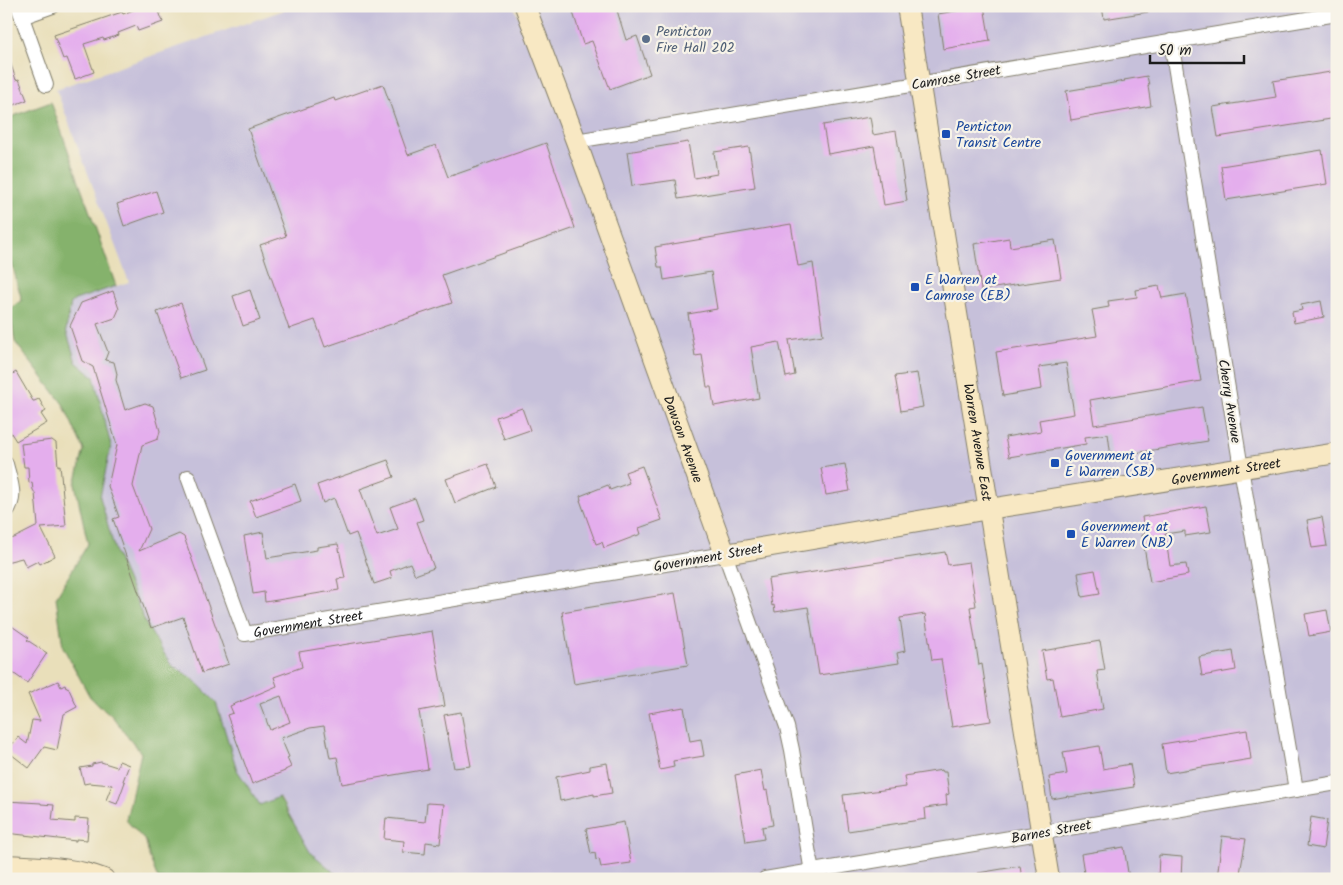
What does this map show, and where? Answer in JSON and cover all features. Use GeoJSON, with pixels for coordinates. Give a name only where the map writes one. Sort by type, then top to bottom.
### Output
{"type":"FeatureCollection","features":[{"type":"Feature","properties":{"kind":"street"},"geometry":{"type":"LineString","coordinates":[[46,85],[20,12],[53,6]]}},
{"type":"Feature","properties":{"kind":"street","name":"Dawson Avenue"},"geometry":{"type":"LineString","coordinates":[[525,6],[576,141],[787,727],[812,875]]}},
{"type":"Feature","properties":{"kind":"street","name":"Warren Avenue East"},"geometry":{"type":"LineString","coordinates":[[906,6],[1049,879]]}},
{"type":"Feature","properties":{"kind":"street","name":"Camrose Street"},"geometry":{"type":"LineString","coordinates":[[576,141],[1337,14]]}},
{"type":"Feature","properties":{"kind":"street","name":"Cherry Avenue"},"geometry":{"type":"LineString","coordinates":[[1171,42],[1296,790]]}},
{"type":"Feature","properties":{"kind":"street","name":"Government Street"},"geometry":{"type":"LineString","coordinates":[[188,477],[245,634],[1337,452]]}},
{"type":"Feature","properties":{"kind":"street"},"geometry":{"type":"LineString","coordinates":[[6,464],[14,493],[12,504],[6,512]]}},
{"type":"Feature","properties":{"kind":"street","name":"Barnes Street"},"geometry":{"type":"LineString","coordinates":[[765,879],[812,875],[1041,833],[1337,783]]}},
{"type":"Feature","properties":{"kind":"street"},"geometry":{"type":"LineString","coordinates":[[6,865],[69,870],[93,874],[104,879]]}},
{"type":"Feature","properties":{"kind":"shaded area"},"geometry":{"type":"Polygon","coordinates":[[[296,6],[514,6],[518,16],[544,6],[1337,6],[1337,879],[342,879],[310,852],[280,797],[260,805],[237,770],[216,702],[191,677],[172,666],[147,626],[116,554],[100,497],[111,446],[94,377],[76,362],[66,330],[71,303],[129,282],[56,89],[296,6]]]}},
{"type":"Feature","properties":{"kind":"green space"},"geometry":{"type":"Polygon","coordinates":[[[51,102],[116,286],[71,303],[66,330],[76,362],[94,377],[111,446],[100,497],[116,554],[147,626],[172,666],[191,677],[216,702],[237,770],[260,805],[279,797],[310,852],[342,879],[158,879],[146,842],[126,820],[141,753],[112,716],[90,697],[63,647],[56,597],[88,544],[75,484],[84,450],[63,404],[15,342],[10,308],[22,301],[6,241],[6,114],[8,118],[51,102]]]}},
{"type":"Feature","properties":{"kind":"building"},"geometry":{"type":"Polygon","coordinates":[[[143,6],[157,6],[163,22],[138,31],[136,26],[118,33],[119,35],[84,44],[94,72],[75,79],[67,58],[63,59],[54,35],[143,6]]]}},
{"type":"Feature","properties":{"kind":"building"},"geometry":{"type":"Polygon","coordinates":[[[571,6],[604,6],[606,10],[616,7],[626,40],[637,36],[650,74],[610,89],[592,41],[583,44],[571,6]]]}},
{"type":"Feature","properties":{"kind":"building"},"geometry":{"type":"Polygon","coordinates":[[[984,6],[990,41],[943,49],[938,14],[984,6]]]}},
{"type":"Feature","properties":{"kind":"building"},"geometry":{"type":"Polygon","coordinates":[[[1102,6],[1147,6],[1148,12],[1104,19],[1102,6]]]}},
{"type":"Feature","properties":{"kind":"building"},"geometry":{"type":"Polygon","coordinates":[[[8,55],[16,80],[19,79],[27,100],[6,108],[6,56],[8,55]]]}},
{"type":"Feature","properties":{"kind":"building"},"geometry":{"type":"Polygon","coordinates":[[[1337,71],[1337,118],[1218,137],[1213,107],[1276,97],[1273,81],[1337,71]]]}},
{"type":"Feature","properties":{"kind":"building"},"geometry":{"type":"Polygon","coordinates":[[[1147,76],[1151,106],[1071,120],[1066,91],[1147,76]]]}},
{"type":"Feature","properties":{"kind":"building"},"geometry":{"type":"Polygon","coordinates":[[[383,84],[408,155],[436,145],[448,177],[546,143],[575,228],[442,275],[452,303],[325,347],[315,320],[289,329],[260,245],[286,236],[248,129],[334,98],[335,101],[383,84]]]}},
{"type":"Feature","properties":{"kind":"building"},"geometry":{"type":"Polygon","coordinates":[[[870,117],[873,135],[896,131],[907,201],[884,205],[874,146],[828,154],[823,125],[870,117]]]}},
{"type":"Feature","properties":{"kind":"building"},"geometry":{"type":"Polygon","coordinates":[[[688,142],[694,178],[717,174],[714,152],[749,147],[755,187],[678,199],[675,180],[632,186],[627,152],[688,142]]]}},
{"type":"Feature","properties":{"kind":"building"},"geometry":{"type":"Polygon","coordinates":[[[1322,150],[1327,184],[1226,200],[1221,166],[1322,150]]]}},
{"type":"Feature","properties":{"kind":"building"},"geometry":{"type":"Polygon","coordinates":[[[156,191],[163,212],[124,226],[117,204],[156,191]]]}},
{"type":"Feature","properties":{"kind":"building"},"geometry":{"type":"Polygon","coordinates":[[[791,224],[798,266],[813,263],[823,335],[789,340],[795,375],[786,377],[779,342],[751,347],[759,398],[714,406],[711,387],[707,387],[702,355],[695,356],[688,314],[717,309],[711,272],[664,280],[662,267],[658,267],[655,247],[791,224]]]}},
{"type":"Feature","properties":{"kind":"building"},"geometry":{"type":"Polygon","coordinates":[[[1009,238],[1010,247],[1055,240],[1061,278],[981,290],[974,244],[1009,238]]]}},
{"type":"Feature","properties":{"kind":"building"},"geometry":{"type":"Polygon","coordinates":[[[1159,286],[1162,298],[1186,294],[1201,381],[1090,400],[1094,425],[1202,407],[1208,441],[1111,457],[1108,434],[1085,437],[1086,444],[1009,457],[1005,437],[1041,431],[1039,420],[1074,414],[1066,363],[1039,367],[1042,389],[1003,396],[996,352],[1097,336],[1092,310],[1109,307],[1108,301],[1137,297],[1136,290],[1159,286]]]}},
{"type":"Feature","properties":{"kind":"building"},"geometry":{"type":"Polygon","coordinates":[[[250,290],[260,320],[243,326],[233,296],[250,290]]]}},
{"type":"Feature","properties":{"kind":"building"},"geometry":{"type":"Polygon","coordinates":[[[113,291],[119,309],[115,318],[97,324],[108,352],[105,360],[114,362],[117,374],[116,380],[125,410],[145,403],[153,406],[160,431],[158,439],[142,445],[133,486],[149,529],[139,551],[179,534],[184,537],[229,664],[202,673],[183,617],[151,628],[113,519],[119,517],[108,486],[117,445],[93,367],[82,361],[70,326],[81,303],[113,291]]]}},
{"type":"Feature","properties":{"kind":"building"},"geometry":{"type":"Polygon","coordinates":[[[1321,301],[1324,317],[1294,323],[1292,312],[1302,310],[1301,305],[1321,301]]]}},
{"type":"Feature","properties":{"kind":"building"},"geometry":{"type":"Polygon","coordinates":[[[181,303],[205,370],[181,378],[157,312],[181,303]]]}},
{"type":"Feature","properties":{"kind":"building"},"geometry":{"type":"Polygon","coordinates":[[[16,372],[33,401],[39,399],[46,411],[41,414],[47,423],[16,441],[6,425],[6,378],[16,372]]]}},
{"type":"Feature","properties":{"kind":"building"},"geometry":{"type":"Polygon","coordinates":[[[917,373],[923,407],[901,411],[895,376],[917,373]]]}},
{"type":"Feature","properties":{"kind":"building"},"geometry":{"type":"Polygon","coordinates":[[[522,408],[530,430],[504,439],[496,417],[522,408]]]}},
{"type":"Feature","properties":{"kind":"building"},"geometry":{"type":"Polygon","coordinates":[[[52,440],[56,443],[58,466],[60,465],[66,526],[41,528],[55,556],[40,564],[38,561],[26,567],[22,558],[6,562],[6,540],[38,526],[35,493],[32,482],[29,483],[28,467],[24,467],[21,444],[52,440]]]}},
{"type":"Feature","properties":{"kind":"building"},"geometry":{"type":"Polygon","coordinates":[[[388,460],[394,477],[360,489],[377,536],[398,529],[390,507],[415,498],[423,520],[417,522],[434,568],[415,575],[410,563],[390,571],[392,578],[374,584],[356,533],[348,536],[334,498],[323,503],[317,485],[388,460]]]}},
{"type":"Feature","properties":{"kind":"building"},"geometry":{"type":"Polygon","coordinates":[[[488,464],[496,487],[455,503],[446,479],[488,464]]]}},
{"type":"Feature","properties":{"kind":"building"},"geometry":{"type":"Polygon","coordinates":[[[845,464],[850,491],[826,495],[821,468],[845,464]]]}},
{"type":"Feature","properties":{"kind":"building"},"geometry":{"type":"Polygon","coordinates":[[[642,466],[662,520],[639,528],[641,534],[604,548],[602,542],[596,544],[580,496],[608,485],[610,490],[629,483],[625,472],[642,466]]]}},
{"type":"Feature","properties":{"kind":"building"},"geometry":{"type":"Polygon","coordinates":[[[295,484],[301,501],[256,517],[250,501],[295,484]]]}},
{"type":"Feature","properties":{"kind":"building"},"geometry":{"type":"Polygon","coordinates":[[[1206,506],[1211,532],[1185,536],[1185,531],[1165,534],[1170,566],[1186,564],[1188,575],[1150,582],[1142,535],[1145,535],[1142,517],[1206,506]]]}},
{"type":"Feature","properties":{"kind":"building"},"geometry":{"type":"Polygon","coordinates":[[[1322,517],[1327,546],[1312,548],[1307,520],[1322,517]]]}},
{"type":"Feature","properties":{"kind":"building"},"geometry":{"type":"Polygon","coordinates":[[[263,532],[267,558],[317,550],[317,547],[338,544],[345,578],[337,579],[339,590],[265,602],[264,592],[253,594],[244,536],[263,532]]]}},
{"type":"Feature","properties":{"kind":"building"},"geometry":{"type":"Polygon","coordinates":[[[945,552],[948,565],[969,562],[976,606],[970,607],[979,665],[982,664],[991,721],[952,727],[941,659],[932,660],[925,614],[900,618],[905,651],[897,653],[899,663],[819,675],[808,607],[775,612],[774,605],[772,606],[768,579],[945,552]]]}},
{"type":"Feature","properties":{"kind":"building"},"geometry":{"type":"Polygon","coordinates":[[[1095,570],[1100,594],[1082,597],[1078,573],[1095,570]]]}},
{"type":"Feature","properties":{"kind":"building"},"geometry":{"type":"Polygon","coordinates":[[[675,593],[688,665],[574,684],[562,612],[675,593]]]}},
{"type":"Feature","properties":{"kind":"building"},"geometry":{"type":"Polygon","coordinates":[[[1327,610],[1331,632],[1309,636],[1305,614],[1327,610]]]}},
{"type":"Feature","properties":{"kind":"building"},"geometry":{"type":"Polygon","coordinates":[[[6,622],[29,638],[27,640],[47,653],[27,683],[6,668],[6,622]]]}},
{"type":"Feature","properties":{"kind":"building"},"geometry":{"type":"Polygon","coordinates":[[[432,631],[445,706],[419,711],[428,769],[342,784],[337,757],[330,758],[324,726],[310,728],[281,738],[291,767],[252,784],[227,715],[233,713],[230,706],[277,686],[274,677],[302,667],[299,652],[432,631]],[[281,696],[260,704],[270,730],[290,722],[281,696]]]}},
{"type":"Feature","properties":{"kind":"building"},"geometry":{"type":"Polygon","coordinates":[[[1100,641],[1105,670],[1097,671],[1103,709],[1060,717],[1053,678],[1047,679],[1042,651],[1100,641]]]}},
{"type":"Feature","properties":{"kind":"building"},"geometry":{"type":"Polygon","coordinates":[[[1233,651],[1236,670],[1202,676],[1199,657],[1233,651]]]}},
{"type":"Feature","properties":{"kind":"building"},"geometry":{"type":"Polygon","coordinates":[[[58,681],[61,687],[65,685],[66,688],[68,687],[77,707],[64,714],[57,750],[44,747],[29,768],[7,751],[18,737],[27,744],[32,720],[40,721],[28,694],[58,681]]]}},
{"type":"Feature","properties":{"kind":"building"},"geometry":{"type":"Polygon","coordinates":[[[684,707],[690,741],[701,739],[704,756],[673,761],[674,767],[660,770],[649,713],[684,707]]]}},
{"type":"Feature","properties":{"kind":"building"},"geometry":{"type":"Polygon","coordinates":[[[461,712],[471,766],[454,768],[444,715],[461,712]]]}},
{"type":"Feature","properties":{"kind":"building"},"geometry":{"type":"Polygon","coordinates":[[[1247,730],[1251,759],[1166,773],[1162,744],[1247,730]]]}},
{"type":"Feature","properties":{"kind":"building"},"geometry":{"type":"Polygon","coordinates":[[[1099,746],[1103,769],[1130,764],[1134,787],[1052,799],[1049,777],[1067,774],[1063,752],[1099,746]]]}},
{"type":"Feature","properties":{"kind":"building"},"geometry":{"type":"Polygon","coordinates":[[[119,761],[129,765],[117,804],[106,800],[112,785],[84,784],[80,768],[101,762],[117,767],[119,761]]]}},
{"type":"Feature","properties":{"kind":"building"},"geometry":{"type":"Polygon","coordinates":[[[607,763],[612,793],[594,796],[594,794],[560,801],[556,777],[590,770],[590,766],[607,763]]]}},
{"type":"Feature","properties":{"kind":"building"},"geometry":{"type":"Polygon","coordinates":[[[761,770],[765,791],[767,790],[773,825],[762,827],[764,839],[746,842],[735,775],[761,770]]]}},
{"type":"Feature","properties":{"kind":"building"},"geometry":{"type":"Polygon","coordinates":[[[942,770],[946,772],[949,794],[946,795],[947,805],[925,808],[926,819],[848,831],[843,795],[906,787],[904,776],[942,770]]]}},
{"type":"Feature","properties":{"kind":"building"},"geometry":{"type":"Polygon","coordinates":[[[6,801],[54,805],[52,820],[75,822],[75,818],[89,819],[87,840],[76,839],[76,841],[6,833],[6,801]]]}},
{"type":"Feature","properties":{"kind":"building"},"geometry":{"type":"Polygon","coordinates":[[[427,803],[444,804],[440,844],[426,842],[425,854],[403,852],[404,841],[384,839],[386,818],[425,822],[427,803]]]}},
{"type":"Feature","properties":{"kind":"building"},"geometry":{"type":"Polygon","coordinates":[[[1311,817],[1327,820],[1323,849],[1307,846],[1311,817]]]}},
{"type":"Feature","properties":{"kind":"building"},"geometry":{"type":"Polygon","coordinates":[[[624,822],[631,863],[601,867],[599,859],[596,860],[595,853],[591,854],[586,829],[624,822]]]}},
{"type":"Feature","properties":{"kind":"building"},"geometry":{"type":"Polygon","coordinates":[[[1222,836],[1246,839],[1239,879],[1217,879],[1222,836]]]}},
{"type":"Feature","properties":{"kind":"building"},"geometry":{"type":"Polygon","coordinates":[[[1124,847],[1129,879],[1085,879],[1081,854],[1124,847]]]}},
{"type":"Feature","properties":{"kind":"building"},"geometry":{"type":"Polygon","coordinates":[[[1159,855],[1182,857],[1181,879],[1158,879],[1159,855]]]}},
{"type":"Feature","properties":{"kind":"building"},"geometry":{"type":"Polygon","coordinates":[[[1020,866],[1022,879],[978,879],[978,873],[1020,866]]]}},
{"type":"Feature","properties":{"kind":"place","name":"Penticton Fire Hall 202"},"geometry":{"type":"Point","coordinates":[646,39]}},
{"type":"Feature","properties":{"kind":"place","name":"Penticton Transit Centre"},"geometry":{"type":"Point","coordinates":[946,134]}},
{"type":"Feature","properties":{"kind":"place","name":"E Warren at Camrose (EB)"},"geometry":{"type":"Point","coordinates":[915,287]}},
{"type":"Feature","properties":{"kind":"place","name":"Government at E Warren (SB)"},"geometry":{"type":"Point","coordinates":[1055,463]}},
{"type":"Feature","properties":{"kind":"place","name":"Government at E Warren (NB)"},"geometry":{"type":"Point","coordinates":[1071,534]}}]}
